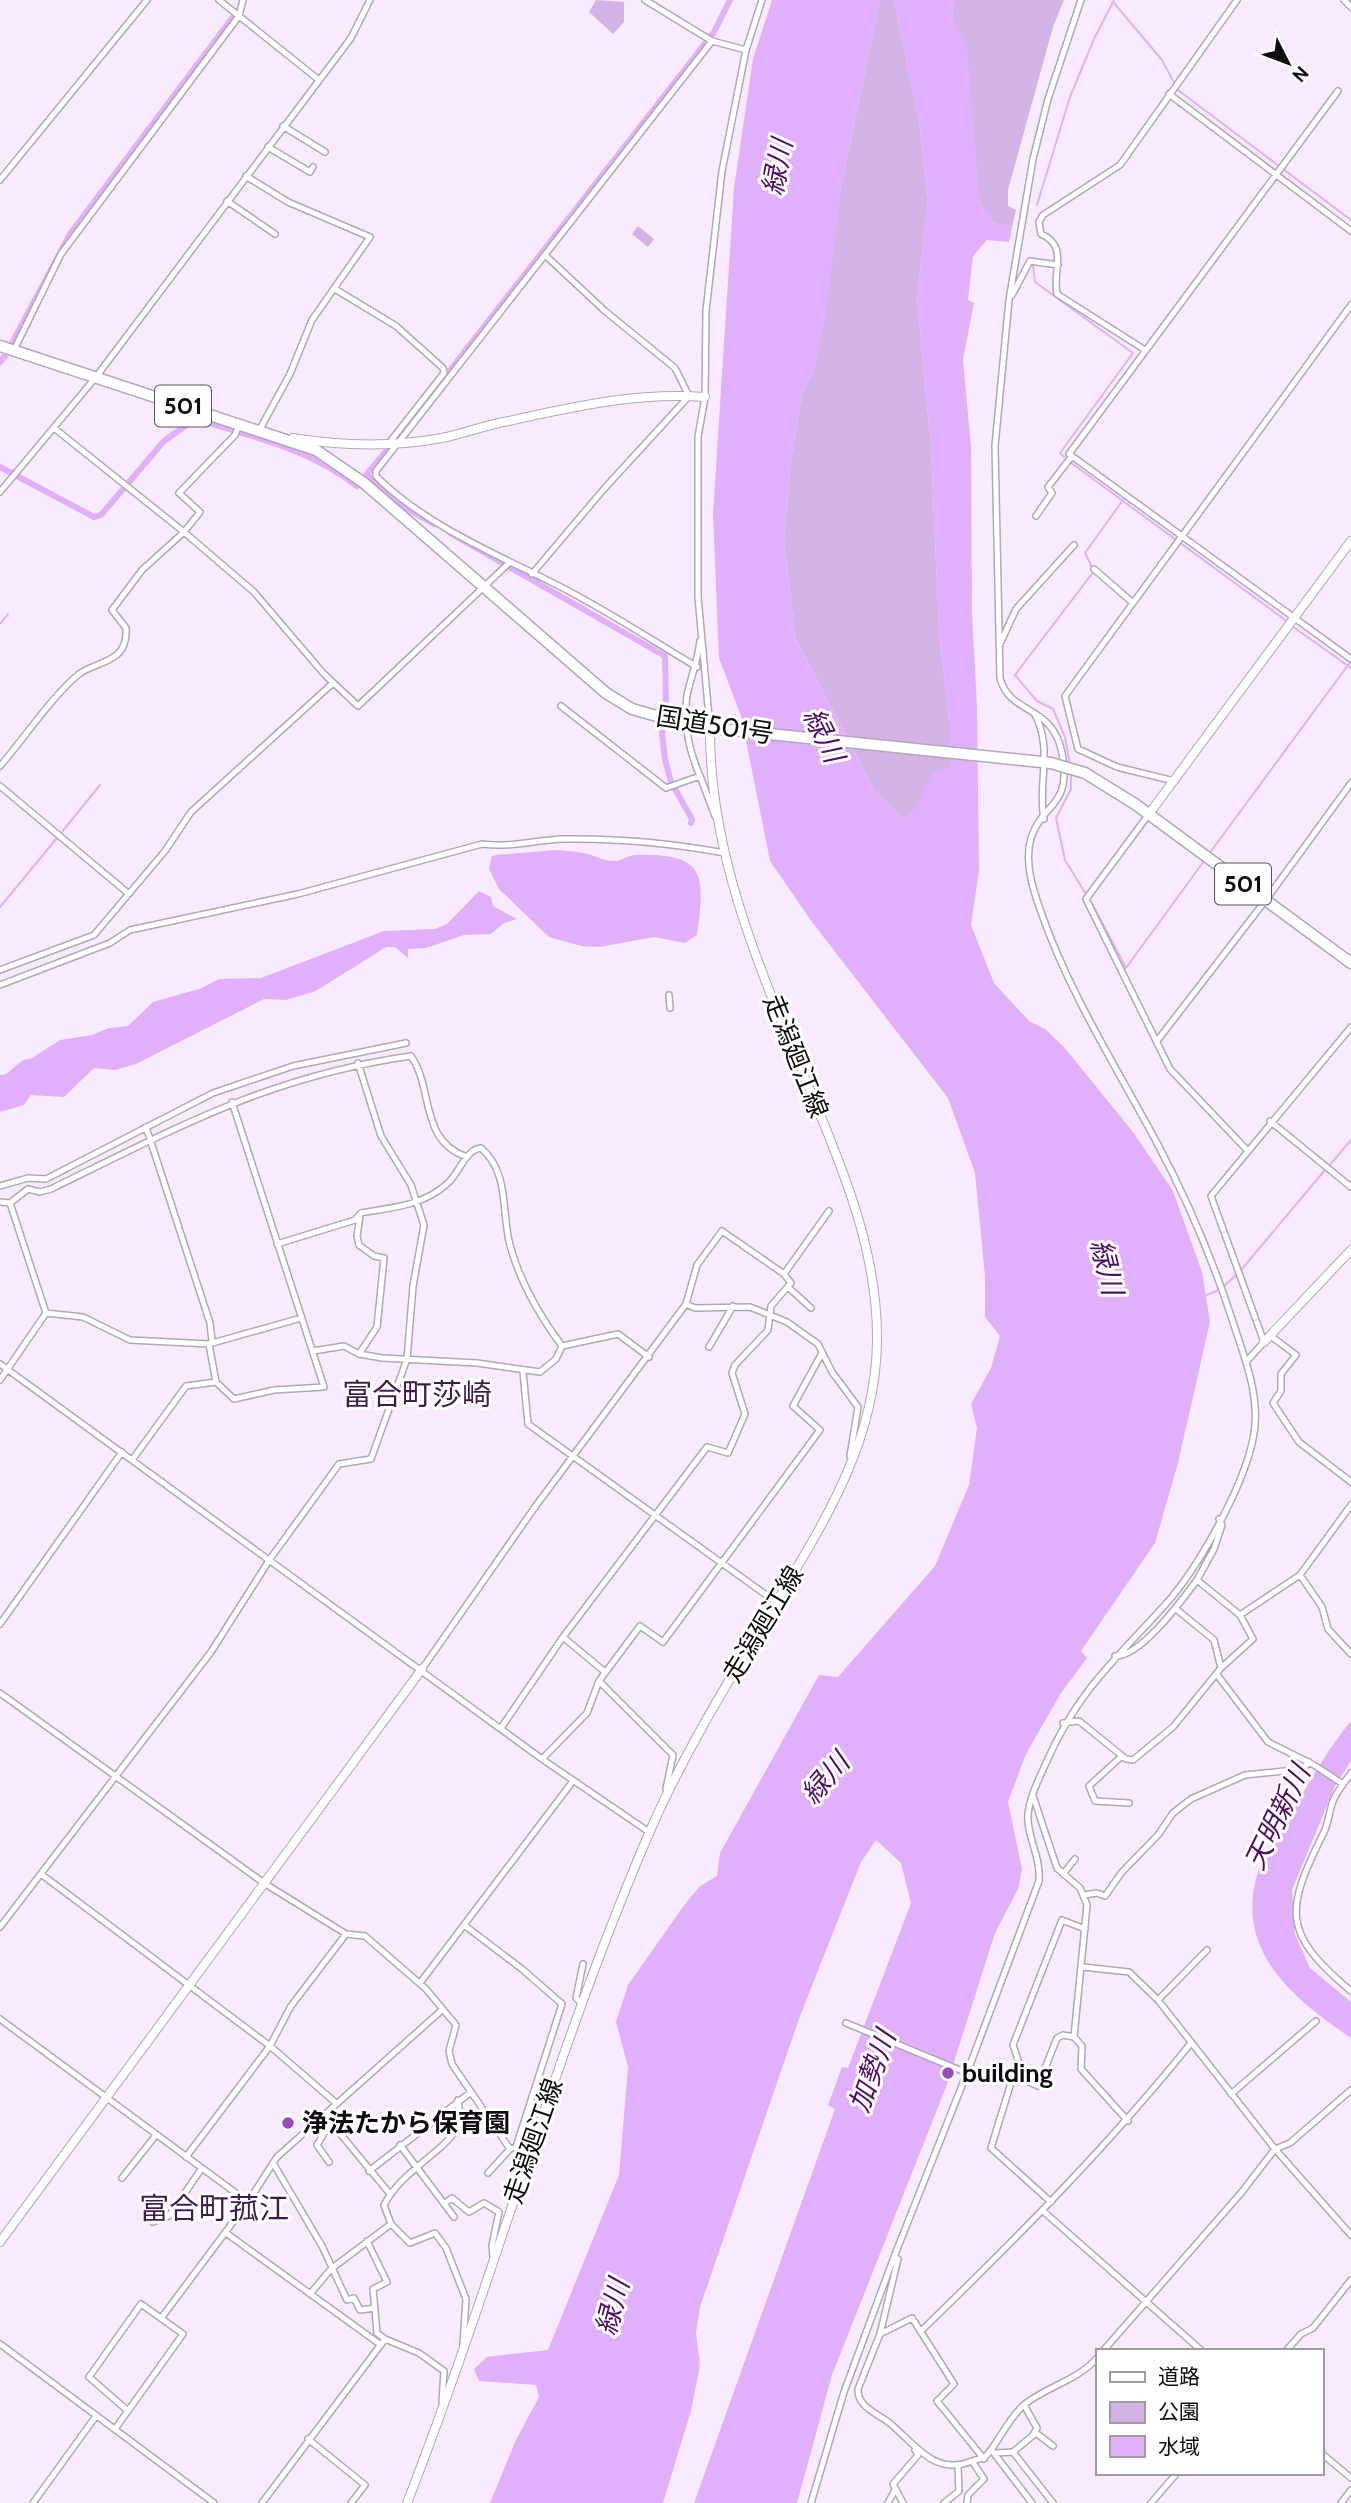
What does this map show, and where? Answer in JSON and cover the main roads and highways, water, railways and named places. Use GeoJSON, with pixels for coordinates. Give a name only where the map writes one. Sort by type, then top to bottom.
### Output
{"type":"FeatureCollection","features":[{"type":"Feature","properties":{"kind":"highway","name":"国道501号"},"geometry":{"type":"LineString","coordinates":[[0,346],[96,377],[237,429],[260,429],[316,450],[362,481],[606,693],[632,709],[692,726],[1045,763],[1094,777],[1149,814],[1351,963]]}},
{"type":"Feature","properties":{"kind":"main road"},"geometry":{"type":"LineString","coordinates":[[282,437],[322,443],[393,443],[441,438],[555,410],[644,395],[705,397]]}},
{"type":"Feature","properties":{"kind":"main road"},"geometry":{"type":"LineString","coordinates":[[1149,814],[1351,541]]}},
{"type":"Feature","properties":{"kind":"main road","name":"走潟廻江線"},"geometry":{"type":"LineString","coordinates":[[407,2503],[581,2003],[649,1832],[707,1717],[823,1525],[863,1437],[876,1375],[876,1313],[870,1263],[849,1185],[751,946],[725,853],[710,753],[713,728]]}},
{"type":"Feature","properties":{"kind":"main road"},"geometry":{"type":"LineString","coordinates":[[1267,1339],[1351,1250]]}},
{"type":"Feature","properties":{"kind":"main road"},"geometry":{"type":"LineString","coordinates":[[0,2242],[422,1669]]}},
{"type":"Feature","properties":{"kind":"water"},"geometry":{"type":"Polygon","coordinates":[[[772,0],[880,0],[841,187],[826,316],[815,367],[802,394],[791,458],[784,540],[795,638],[876,793],[903,819],[912,814],[934,771],[949,767],[949,720],[939,630],[931,446],[917,299],[928,198],[919,122],[894,0],[954,0],[952,17],[967,47],[980,203],[993,223],[1012,227],[1009,242],[987,240],[973,256],[968,300],[974,303],[963,359],[971,448],[972,614],[977,706],[979,870],[971,925],[994,983],[1029,1021],[1045,1029],[1064,1047],[1133,1132],[1173,1191],[1202,1272],[1210,1322],[1178,1463],[1155,1543],[1081,1651],[1087,1658],[1061,1693],[1026,1754],[1008,1802],[1022,1869],[1018,1889],[995,1933],[946,2087],[832,2375],[797,2503],[694,2503],[835,2109],[828,2105],[842,2067],[848,2068],[911,1903],[901,1863],[876,1840],[861,1862],[800,2016],[700,2307],[696,2333],[700,2365],[691,2411],[663,2503],[490,2503],[515,2442],[539,2397],[536,2385],[479,2381],[474,2369],[487,2357],[548,2350],[619,2175],[628,2067],[616,2022],[628,1985],[685,1904],[700,1886],[717,1876],[720,1853],[819,1675],[838,1677],[935,1566],[969,1485],[977,1428],[971,1404],[991,1368],[1000,1336],[985,1317],[985,1276],[975,1173],[948,1098],[812,922],[770,861],[741,716],[719,658],[713,514],[734,188],[753,59],[772,0]]]}},
{"type":"Feature","properties":{"kind":"water"},"geometry":{"type":"Polygon","coordinates":[[[556,850],[587,854],[611,861],[632,855],[658,855],[687,863],[700,881],[697,935],[685,943],[654,937],[600,947],[581,946],[549,937],[499,889],[489,869],[492,856],[556,850]]]}},
{"type":"Feature","properties":{"kind":"water"},"geometry":{"type":"Polygon","coordinates":[[[479,891],[491,897],[493,906],[517,919],[504,923],[491,934],[464,935],[426,948],[408,949],[408,958],[395,947],[386,947],[316,991],[286,1000],[264,999],[136,1064],[115,1070],[94,1068],[64,1097],[31,1095],[24,1105],[0,1112],[0,1075],[6,1074],[23,1060],[32,1058],[60,1040],[128,1026],[153,1002],[202,988],[219,979],[261,978],[384,931],[435,929],[447,924],[479,891]]]}},
{"type":"Feature","properties":{"kind":"water"},"geometry":{"type":"Polygon","coordinates":[[[1351,1721],[1351,1761],[1335,1786],[1292,1890],[1295,1934],[1310,1968],[1351,2002],[1351,2038],[1307,2005],[1271,1967],[1260,1945],[1253,1921],[1253,1895],[1266,1853],[1326,1755],[1351,1721]]]}},
{"type":"Feature","properties":{"kind":"waterway"},"geometry":{"type":"LineString","coordinates":[[398,437],[714,32],[730,0]]}},
{"type":"Feature","properties":{"kind":"waterway"},"geometry":{"type":"LineString","coordinates":[[1037,205],[1070,97],[1094,39],[1114,0]]}},
{"type":"Feature","properties":{"kind":"waterway"},"geometry":{"type":"LineString","coordinates":[[1114,3],[1162,60],[1178,90],[1351,220]]}},
{"type":"Feature","properties":{"kind":"waterway"},"geometry":{"type":"LineString","coordinates":[[11,345],[70,234],[239,9]]}},
{"type":"Feature","properties":{"kind":"waterway"},"geometry":{"type":"LineString","coordinates":[[1033,265],[1035,282],[1133,353],[1060,453],[1064,457]]}},
{"type":"Feature","properties":{"kind":"waterway"},"geometry":{"type":"LineString","coordinates":[[0,362],[5,356]]}},
{"type":"Feature","properties":{"kind":"waterway"},"geometry":{"type":"LineString","coordinates":[[0,467],[94,517],[101,515],[164,441],[195,419],[300,453],[339,473],[357,486],[387,450]]}},
{"type":"Feature","properties":{"kind":"waterway"},"geometry":{"type":"LineString","coordinates":[[1070,462],[1288,622]]}},
{"type":"Feature","properties":{"kind":"waterway"},"geometry":{"type":"LineString","coordinates":[[367,475],[400,505],[434,524]]}},
{"type":"Feature","properties":{"kind":"waterway"},"geometry":{"type":"LineString","coordinates":[[1070,765],[1065,737],[1053,709],[1037,701],[1015,675],[1094,571],[1085,553],[1123,500]]}},
{"type":"Feature","properties":{"kind":"waterway"},"geometry":{"type":"LineString","coordinates":[[450,533],[665,656],[666,706],[662,734],[665,759],[671,782],[692,819],[691,823]]}},
{"type":"Feature","properties":{"kind":"waterway"},"geometry":{"type":"LineString","coordinates":[[0,624],[8,614]]}},
{"type":"Feature","properties":{"kind":"waterway"},"geometry":{"type":"LineString","coordinates":[[1292,626],[1351,668]]}},
{"type":"Feature","properties":{"kind":"waterway"},"geometry":{"type":"LineString","coordinates":[[1209,854],[1351,661]]}},
{"type":"Feature","properties":{"kind":"waterway"},"geometry":{"type":"LineString","coordinates":[[1071,774],[1071,789],[1056,818],[1065,860],[1126,968],[1204,861]]}},
{"type":"Feature","properties":{"kind":"waterway"},"geometry":{"type":"LineString","coordinates":[[61,833],[100,785]]}},
{"type":"Feature","properties":{"kind":"waterway"},"geometry":{"type":"LineString","coordinates":[[0,907],[57,838]]}},
{"type":"Feature","properties":{"kind":"waterway"},"geometry":{"type":"LineString","coordinates":[[1329,1166],[1351,1140]]}},
{"type":"Feature","properties":{"kind":"waterway"},"geometry":{"type":"LineString","coordinates":[[1241,1270],[1325,1170]]}},
{"type":"Feature","properties":{"kind":"waterway"},"geometry":{"type":"LineString","coordinates":[[1223,1287],[1237,1274]]}},
{"type":"Feature","properties":{"kind":"waterway"},"geometry":{"type":"LineString","coordinates":[[1204,1296],[1219,1290]]}},
{"type":"Feature","properties":{"kind":"place","name":"building"},"geometry":{"type":"Point","coordinates":[948,2073]}},
{"type":"Feature","properties":{"kind":"place","name":"浄法たから保育園"},"geometry":{"type":"Point","coordinates":[288,2123]}},
{"type":"Feature","properties":{"kind":"district","name":"富合町莎崎"},"geometry":{"type":"Point","coordinates":[417,1395]}},
{"type":"Feature","properties":{"kind":"district","name":"富合町菰江"},"geometry":{"type":"Point","coordinates":[214,2209]}},
{"type":"Feature","properties":{"kind":"water label","name":"緑川"},"geometry":{"type":"Point","coordinates":[777,167]}},
{"type":"Feature","properties":{"kind":"water label","name":"緑川"},"geometry":{"type":"Point","coordinates":[824,735]}},
{"type":"Feature","properties":{"kind":"water label","name":"緑川"},"geometry":{"type":"Point","coordinates":[1107,1267]}},
{"type":"Feature","properties":{"kind":"water label","name":"緑川"},"geometry":{"type":"Point","coordinates":[825,1778]}},
{"type":"Feature","properties":{"kind":"water label","name":"天明新川"},"geometry":{"type":"Point","coordinates":[1277,1817]}},
{"type":"Feature","properties":{"kind":"water label","name":"加勢川"},"geometry":{"type":"Point","coordinates":[872,2071]}},
{"type":"Feature","properties":{"kind":"water label","name":"緑川"},"geometry":{"type":"Point","coordinates":[612,2307]}}]}
